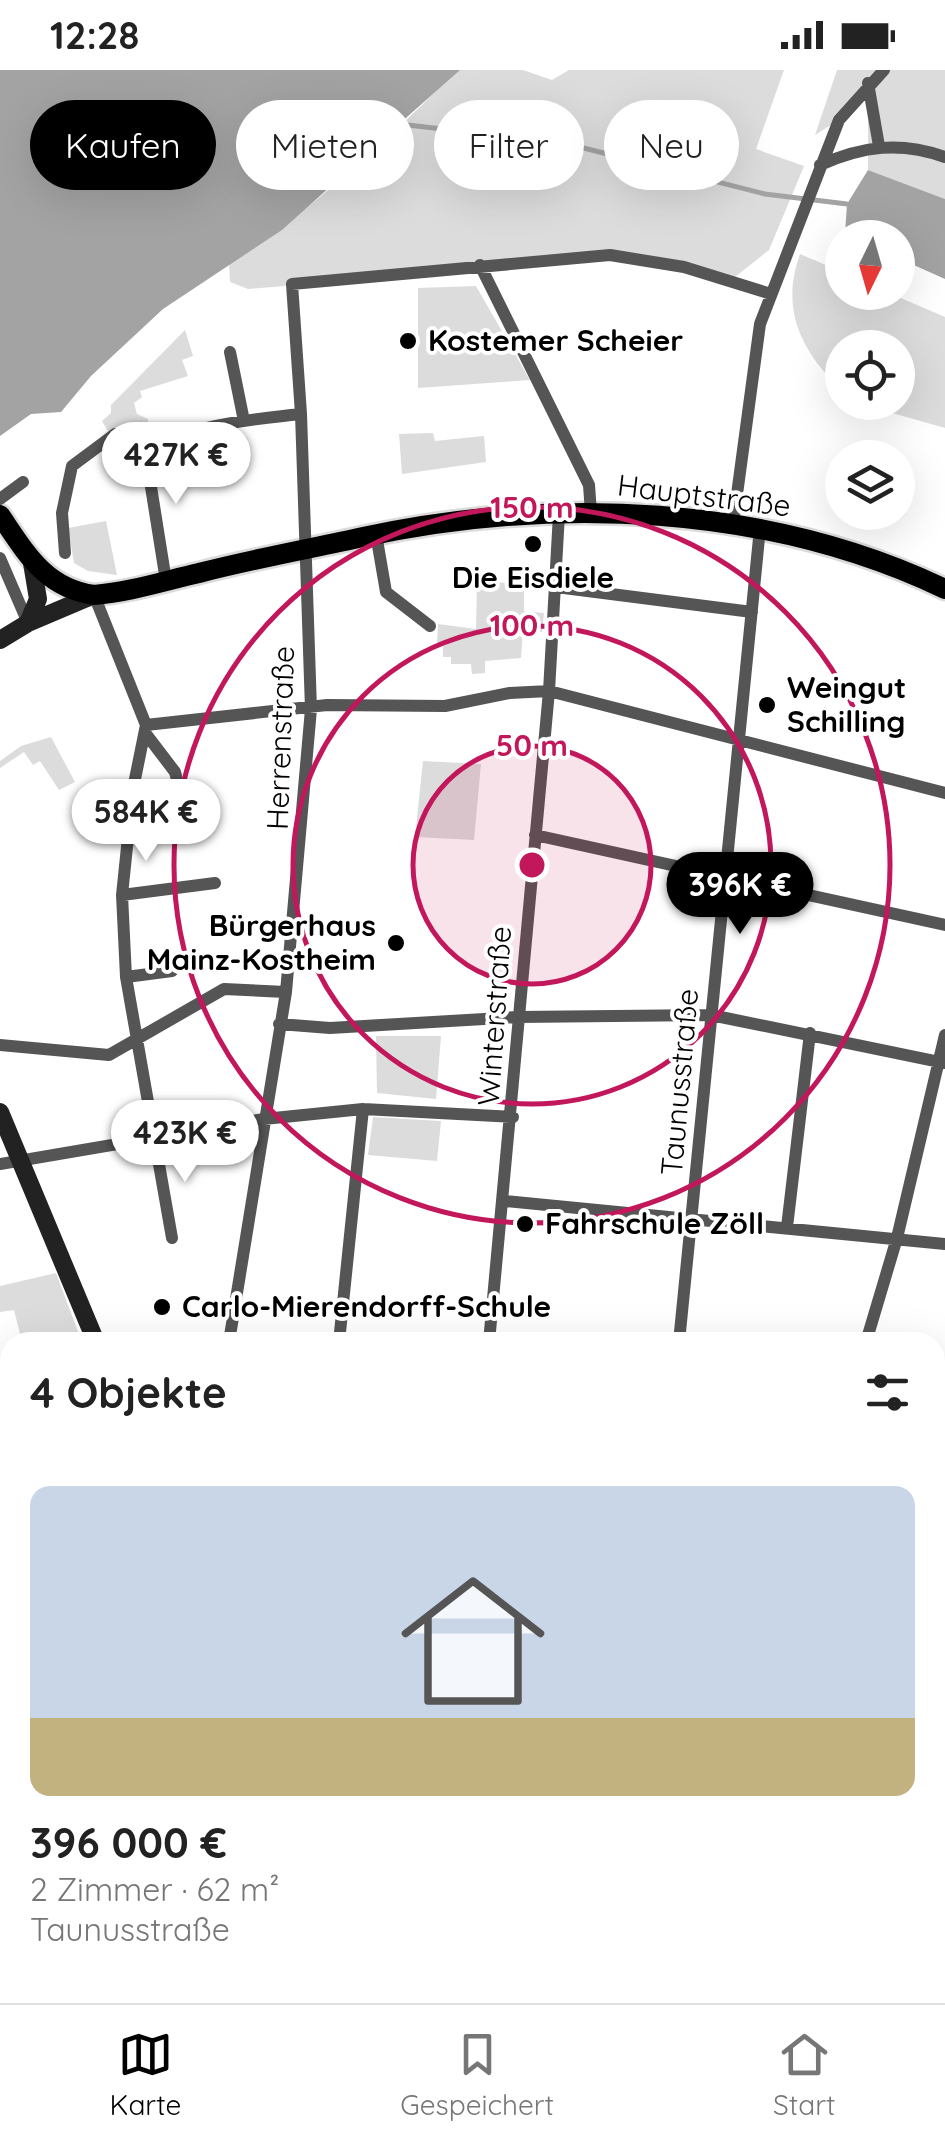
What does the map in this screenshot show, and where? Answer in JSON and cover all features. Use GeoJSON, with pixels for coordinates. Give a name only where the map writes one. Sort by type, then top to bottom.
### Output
{"type":"FeatureCollection","features":[{"type":"Feature","properties":{"kind":"main road","name":"Hauptstraße"},"geometry":{"type":"LineString","coordinates":[[94,595],[376,534],[490,518],[590,513],[760,528],[856,552],[945,588]]}},
{"type":"Feature","properties":{"kind":"main road"},"geometry":{"type":"LineString","coordinates":[[0,515],[32,563],[65,588],[94,595]]}},
{"type":"Feature","properties":{"kind":"street"},"geometry":{"type":"LineString","coordinates":[[733,524],[751,364],[771,294],[839,120],[884,70]]}},
{"type":"Feature","properties":{"kind":"street"},"geometry":{"type":"LineString","coordinates":[[868,84],[879,146]]}},
{"type":"Feature","properties":{"kind":"street"},"geometry":{"type":"LineString","coordinates":[[820,164],[879,146],[914,147],[945,157]]}},
{"type":"Feature","properties":{"kind":"street"},"geometry":{"type":"LineString","coordinates":[[590,513],[590,486],[480,265],[610,255],[684,267],[771,294]]}},
{"type":"Feature","properties":{"kind":"street","name":"Herrenstraße"},"geometry":{"type":"LineString","coordinates":[[231,1332],[286,992],[311,709],[302,414],[292,284],[480,265]]}},
{"type":"Feature","properties":{"kind":"street"},"geometry":{"type":"LineString","coordinates":[[230,352],[244,421]]}},
{"type":"Feature","properties":{"kind":"street"},"geometry":{"type":"LineString","coordinates":[[144,460],[166,443],[244,421],[302,414]]}},
{"type":"Feature","properties":{"kind":"street"},"geometry":{"type":"LineString","coordinates":[[65,553],[62,513],[76,460],[118,433],[130,440],[144,460],[166,581]]}},
{"type":"Feature","properties":{"kind":"street"},"geometry":{"type":"LineString","coordinates":[[0,498],[23,482]]}},
{"type":"Feature","properties":{"kind":"street","name":"Winterstraße"},"geometry":{"type":"LineString","coordinates":[[490,1332],[549,692],[560,514]]}},
{"type":"Feature","properties":{"kind":"street","name":"Taunusstraße"},"geometry":{"type":"LineString","coordinates":[[680,1332],[760,528]]}},
{"type":"Feature","properties":{"kind":"street"},"geometry":{"type":"LineString","coordinates":[[376,534],[386,592],[430,626]]}},
{"type":"Feature","properties":{"kind":"street"},"geometry":{"type":"LineString","coordinates":[[0,558],[28,623]]}},
{"type":"Feature","properties":{"kind":"street"},"geometry":{"type":"LineString","coordinates":[[28,623],[38,599],[32,563]]}},
{"type":"Feature","properties":{"kind":"street"},"geometry":{"type":"LineString","coordinates":[[556,587],[752,612]]}},
{"type":"Feature","properties":{"kind":"street"},"geometry":{"type":"LineString","coordinates":[[94,595],[155,752],[175,772],[186,816]]}},
{"type":"Feature","properties":{"kind":"street","name":"Hauptstraße"},"geometry":{"type":"LineString","coordinates":[[0,640],[28,623],[94,595]]}},
{"type":"Feature","properties":{"kind":"street"},"geometry":{"type":"LineString","coordinates":[[146,729],[348,704],[446,706],[510,693],[549,692],[945,793]]}},
{"type":"Feature","properties":{"kind":"street"},"geometry":{"type":"LineString","coordinates":[[146,729],[133,789],[122,895],[126,976],[172,1238]]}},
{"type":"Feature","properties":{"kind":"street"},"geometry":{"type":"LineString","coordinates":[[535,835],[945,925]]}},
{"type":"Feature","properties":{"kind":"street"},"geometry":{"type":"LineString","coordinates":[[122,895],[215,882]]}},
{"type":"Feature","properties":{"kind":"street"},"geometry":{"type":"LineString","coordinates":[[126,976],[172,971]]}},
{"type":"Feature","properties":{"kind":"street"},"geometry":{"type":"LineString","coordinates":[[0,1045],[109,1055],[224,989],[286,992]]}},
{"type":"Feature","properties":{"kind":"street"},"geometry":{"type":"LineString","coordinates":[[279,1024],[330,1028],[518,1017],[711,1015],[942,1062]]}},
{"type":"Feature","properties":{"kind":"street"},"geometry":{"type":"LineString","coordinates":[[869,1332],[897,1238],[942,1062],[945,1035]]}},
{"type":"Feature","properties":{"kind":"street"},"geometry":{"type":"LineString","coordinates":[[788,1227],[810,1037]]}},
{"type":"Feature","properties":{"kind":"street"},"geometry":{"type":"LineString","coordinates":[[0,1164],[264,1118],[363,1108],[512,1117]]}},
{"type":"Feature","properties":{"kind":"street"},"geometry":{"type":"LineString","coordinates":[[340,1332],[363,1108]]}},
{"type":"Feature","properties":{"kind":"street"},"geometry":{"type":"LineString","coordinates":[[0,1112],[92,1332]]}},
{"type":"Feature","properties":{"kind":"street"},"geometry":{"type":"LineString","coordinates":[[505,1202],[945,1244]]}},
{"type":"Feature","properties":{"kind":"shaded area"},"geometry":{"type":"Polygon","coordinates":[[[0,70],[460,70],[414,111],[414,100],[236,100],[236,190],[326,190],[282,230],[163,309],[91,376],[61,412],[31,414],[0,436],[0,70]]]}},
{"type":"Feature","properties":{"kind":"shaded area"},"geometry":{"type":"Polygon","coordinates":[[[457,70],[523,70],[552,80],[569,70],[784,70],[756,149],[804,166],[769,250],[730,281],[634,258],[248,289],[230,282],[229,263],[327,190],[414,190],[414,113],[457,70]]]}},
{"type":"Feature","properties":{"kind":"shaded area"},"geometry":{"type":"Polygon","coordinates":[[[837,70],[945,70],[945,199],[868,170],[868,85],[839,120],[815,135],[837,70]]]}},
{"type":"Feature","properties":{"kind":"shaded area"},"geometry":{"type":"Polygon","coordinates":[[[868,170],[945,199],[945,279],[915,266],[915,220],[846,220],[847,204],[868,170]]]}},
{"type":"Feature","properties":{"kind":"shaded area"},"geometry":{"type":"Polygon","coordinates":[[[800,254],[825,265],[825,310],[915,310],[915,304],[945,317],[945,428],[915,419],[915,330],[825,330],[825,373],[798,328],[792,293],[800,254]]]}},
{"type":"Feature","properties":{"kind":"shaded area"},"geometry":{"type":"Polygon","coordinates":[[[476,286],[530,380],[418,388],[418,288],[476,286]]]}},
{"type":"Feature","properties":{"kind":"shaded area"},"geometry":{"type":"Polygon","coordinates":[[[185,330],[193,356],[182,360],[188,376],[140,391],[142,397],[134,403],[137,414],[148,419],[147,435],[157,443],[142,451],[119,426],[109,433],[102,421],[111,413],[111,405],[185,330]]]}},
{"type":"Feature","properties":{"kind":"shaded area"},"geometry":{"type":"Polygon","coordinates":[[[433,433],[435,441],[484,436],[486,462],[402,474],[399,434],[433,433]]]}},
{"type":"Feature","properties":{"kind":"shaded area"},"geometry":{"type":"Polygon","coordinates":[[[106,521],[117,575],[88,571],[74,563],[68,528],[106,521]]]}},
{"type":"Feature","properties":{"kind":"shaded area"},"geometry":{"type":"Polygon","coordinates":[[[477,580],[524,585],[524,611],[544,613],[542,632],[523,631],[521,658],[485,661],[485,673],[472,674],[471,664],[451,664],[451,657],[443,657],[443,644],[437,644],[438,624],[476,629],[477,580]]]}},
{"type":"Feature","properties":{"kind":"shaded area"},"geometry":{"type":"Polygon","coordinates":[[[51,737],[75,782],[59,790],[40,761],[33,765],[24,752],[0,768],[0,761],[21,746],[51,737]]]}},
{"type":"Feature","properties":{"kind":"shaded area"},"geometry":{"type":"Polygon","coordinates":[[[423,761],[481,764],[474,840],[415,837],[423,761]]]}},
{"type":"Feature","properties":{"kind":"shaded area"},"geometry":{"type":"Polygon","coordinates":[[[376,1036],[441,1036],[436,1099],[377,1093],[376,1036]]]}},
{"type":"Feature","properties":{"kind":"shaded area"},"geometry":{"type":"Polygon","coordinates":[[[373,1117],[441,1121],[437,1161],[368,1155],[373,1117]]]}},
{"type":"Feature","properties":{"kind":"shaded area"},"geometry":{"type":"Polygon","coordinates":[[[56,1273],[78,1332],[20,1332],[14,1310],[0,1312],[0,1286],[56,1273]]]}},
{"type":"Feature","properties":{"kind":"waterway"},"geometry":{"type":"LineString","coordinates":[[414,126],[564,143],[765,194],[847,204]]}},
{"type":"Feature","properties":{"kind":"place","name":"Kostemer Scheier"},"geometry":{"type":"Point","coordinates":[408,341]}},
{"type":"Feature","properties":{"kind":"place","name":"Die Eisdiele"},"geometry":{"type":"Point","coordinates":[533,544]}},
{"type":"Feature","properties":{"kind":"place","name":"Weingut Schilling"},"geometry":{"type":"Point","coordinates":[767,705]}},
{"type":"Feature","properties":{"kind":"place","name":"Bürgerhaus Mainz-Kostheim"},"geometry":{"type":"Point","coordinates":[396,943]}},
{"type":"Feature","properties":{"kind":"place","name":"Fahrschule Zöll"},"geometry":{"type":"Point","coordinates":[525,1224]}},
{"type":"Feature","properties":{"kind":"place","name":"Carlo-Mierendorff-Schule"},"geometry":{"type":"Point","coordinates":[162,1307]}}]}
